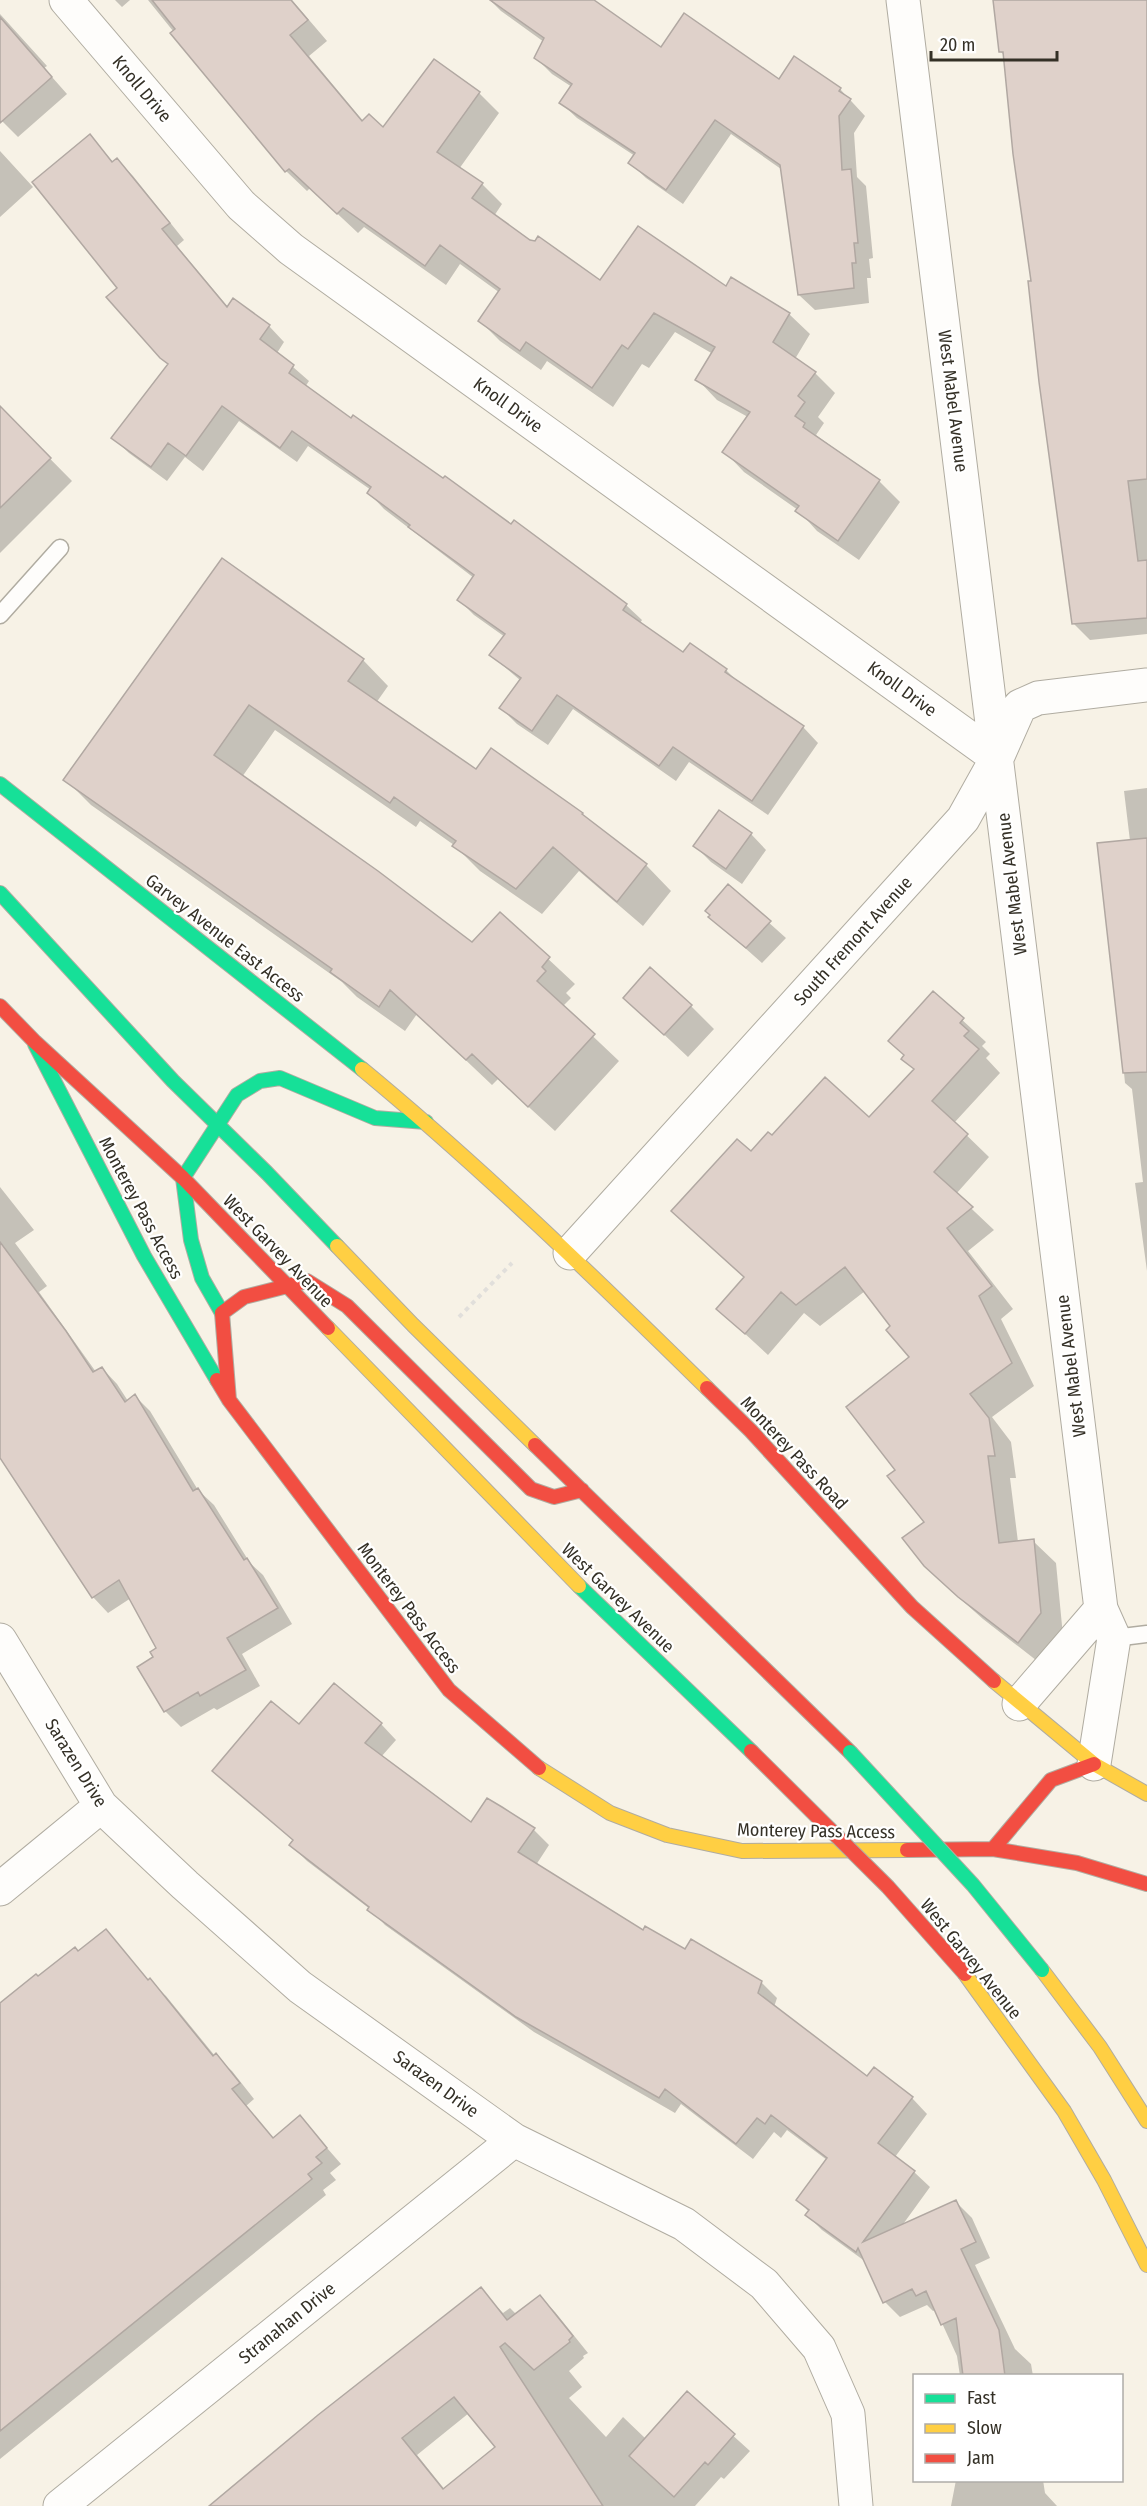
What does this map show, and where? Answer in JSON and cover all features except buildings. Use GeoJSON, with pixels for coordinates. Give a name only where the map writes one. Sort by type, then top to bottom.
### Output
{"type":"FeatureCollection","features":[{"type":"Feature","properties":{"kind":"main road","name":"Garvey Avenue East Access"},"geometry":{"type":"LineString","coordinates":[[0,784],[359,1066],[426,1122]]}},
{"type":"Feature","properties":{"kind":"main road"},"geometry":{"type":"LineString","coordinates":[[0,893],[173,1082],[267,1173],[413,1325],[850,1752],[971,1881],[1013,1931],[1095,2038],[1147,2121]]}},
{"type":"Feature","properties":{"kind":"main road","name":"West Garvey Avenue"},"geometry":{"type":"LineString","coordinates":[[0,1006],[35,1042],[183,1178],[563,1570],[839,1838],[932,1934],[965,1974],[1048,2087],[1076,2130],[1123,2215],[1147,2265]]}},
{"type":"Feature","properties":{"kind":"main road","name":"Monterey Pass Access"},"geometry":{"type":"LineString","coordinates":[[35,1042],[144,1256],[230,1400],[449,1690],[529,1761],[610,1813],[667,1835],[742,1851],[993,1849]]}},
{"type":"Feature","properties":{"kind":"main road"},"geometry":{"type":"LineString","coordinates":[[230,1400],[222,1313],[202,1278],[191,1240],[183,1178],[219,1126],[237,1095],[260,1081],[280,1078],[375,1118],[426,1122]]}},
{"type":"Feature","properties":{"kind":"main road","name":"Monterey Pass Road"},"geometry":{"type":"LineString","coordinates":[[426,1122],[570,1253],[751,1431],[912,1606],[1019,1704],[1094,1764],[1147,1794]]}},
{"type":"Feature","properties":{"kind":"main road"},"geometry":{"type":"LineString","coordinates":[[222,1313],[244,1297],[307,1281],[347,1306],[531,1489],[554,1497],[582,1490]]}},
{"type":"Feature","properties":{"kind":"main road"},"geometry":{"type":"LineString","coordinates":[[993,1849],[1052,1780],[1094,1764]]}},
{"type":"Feature","properties":{"kind":"main road"},"geometry":{"type":"LineString","coordinates":[[993,1849],[1077,1863],[1147,1884]]}},
{"type":"Feature","properties":{"kind":"street","name":"Knoll Drive"},"geometry":{"type":"LineString","coordinates":[[66,0],[241,205],[291,249],[997,758]]}},
{"type":"Feature","properties":{"kind":"street","name":"West Mabel Avenue"},"geometry":{"type":"LineString","coordinates":[[903,0],[1107,1624],[1094,1764]]}},
{"type":"Feature","properties":{"kind":"street","name":"South Fremont Avenue"},"geometry":{"type":"LineString","coordinates":[[570,1253],[963,819],[997,758],[1020,706],[1038,698],[1147,685]]}},
{"type":"Feature","properties":{"kind":"street"},"geometry":{"type":"LineString","coordinates":[[1019,1704],[1107,1624]]}},
{"type":"Feature","properties":{"kind":"street","name":"Sarazen Drive"},"geometry":{"type":"LineString","coordinates":[[0,1640],[101,1806],[185,1885],[300,1987],[514,2140],[684,2224],[764,2284],[819,2348],[848,2414],[857,2505]]}},
{"type":"Feature","properties":{"kind":"street"},"geometry":{"type":"LineString","coordinates":[[0,1889],[101,1806]]}},
{"type":"Feature","properties":{"kind":"street","name":"Stranahan Drive"},"geometry":{"type":"LineString","coordinates":[[60,2506],[514,2140]]}},
{"type":"Feature","properties":{"kind":"lane"},"geometry":{"type":"LineString","coordinates":[[0,615],[60,548]]}},
{"type":"Feature","properties":{"kind":"lane"},"geometry":{"type":"LineString","coordinates":[[1107,1624],[1147,1634]]}},
{"type":"Feature","properties":{"kind":"path"},"geometry":{"type":"LineString","coordinates":[[459,1317],[512,1263]]}},
{"type":"Feature","properties":{"kind":"traffic: fast"},"geometry":{"type":"LineString","coordinates":[[0,784],[362,1069]]}},
{"type":"Feature","properties":{"kind":"traffic: fast"},"geometry":{"type":"LineString","coordinates":[[0,893],[173,1081],[267,1173],[337,1246]]}},
{"type":"Feature","properties":{"kind":"traffic: fast"},"geometry":{"type":"LineString","coordinates":[[35,1044],[144,1256],[217,1380]]}},
{"type":"Feature","properties":{"kind":"traffic: fast"},"geometry":{"type":"LineString","coordinates":[[222,1313],[202,1278],[191,1240],[183,1178],[237,1095],[260,1081],[280,1078],[375,1118],[426,1122]]}},
{"type":"Feature","properties":{"kind":"traffic: fast"},"geometry":{"type":"LineString","coordinates":[[579,1586],[751,1751]]}},
{"type":"Feature","properties":{"kind":"traffic: fast"},"geometry":{"type":"LineString","coordinates":[[850,1752],[973,1885],[1042,1970]]}},
{"type":"Feature","properties":{"kind":"traffic: slow"},"geometry":{"type":"LineString","coordinates":[[362,1069],[495,1185],[707,1388]]}},
{"type":"Feature","properties":{"kind":"traffic: slow"},"geometry":{"type":"LineString","coordinates":[[337,1246],[413,1325],[535,1445]]}},
{"type":"Feature","properties":{"kind":"traffic: slow"},"geometry":{"type":"LineString","coordinates":[[328,1328],[579,1586]]}},
{"type":"Feature","properties":{"kind":"traffic: slow"},"geometry":{"type":"LineString","coordinates":[[994,1681],[1094,1764],[1147,1794]]}},
{"type":"Feature","properties":{"kind":"traffic: slow"},"geometry":{"type":"LineString","coordinates":[[539,1768],[610,1813],[667,1835],[742,1851],[907,1850]]}},
{"type":"Feature","properties":{"kind":"traffic: slow"},"geometry":{"type":"LineString","coordinates":[[1042,1970],[1100,2047],[1147,2121]]}},
{"type":"Feature","properties":{"kind":"traffic: slow"},"geometry":{"type":"LineString","coordinates":[[965,1974],[1064,2111],[1104,2180],[1147,2265]]}},
{"type":"Feature","properties":{"kind":"traffic: jam"},"geometry":{"type":"LineString","coordinates":[[0,1006],[35,1042],[183,1178],[328,1328]]}},
{"type":"Feature","properties":{"kind":"traffic: jam"},"geometry":{"type":"LineString","coordinates":[[229,1400],[222,1313],[244,1297],[307,1281],[347,1306],[531,1489],[554,1497],[582,1490]]}},
{"type":"Feature","properties":{"kind":"traffic: jam"},"geometry":{"type":"LineString","coordinates":[[217,1380],[229,1400],[449,1690],[539,1768]]}},
{"type":"Feature","properties":{"kind":"traffic: jam"},"geometry":{"type":"LineString","coordinates":[[707,1388],[751,1431],[912,1607],[994,1681]]}},
{"type":"Feature","properties":{"kind":"traffic: jam"},"geometry":{"type":"LineString","coordinates":[[535,1445],[850,1752]]}},
{"type":"Feature","properties":{"kind":"traffic: jam"},"geometry":{"type":"LineString","coordinates":[[751,1751],[888,1887],[965,1974]]}},
{"type":"Feature","properties":{"kind":"traffic: jam"},"geometry":{"type":"LineString","coordinates":[[993,1849],[1051,1780],[1094,1764]]}},
{"type":"Feature","properties":{"kind":"traffic: jam"},"geometry":{"type":"LineString","coordinates":[[907,1850],[993,1849],[1077,1863],[1147,1884]]}}]}
